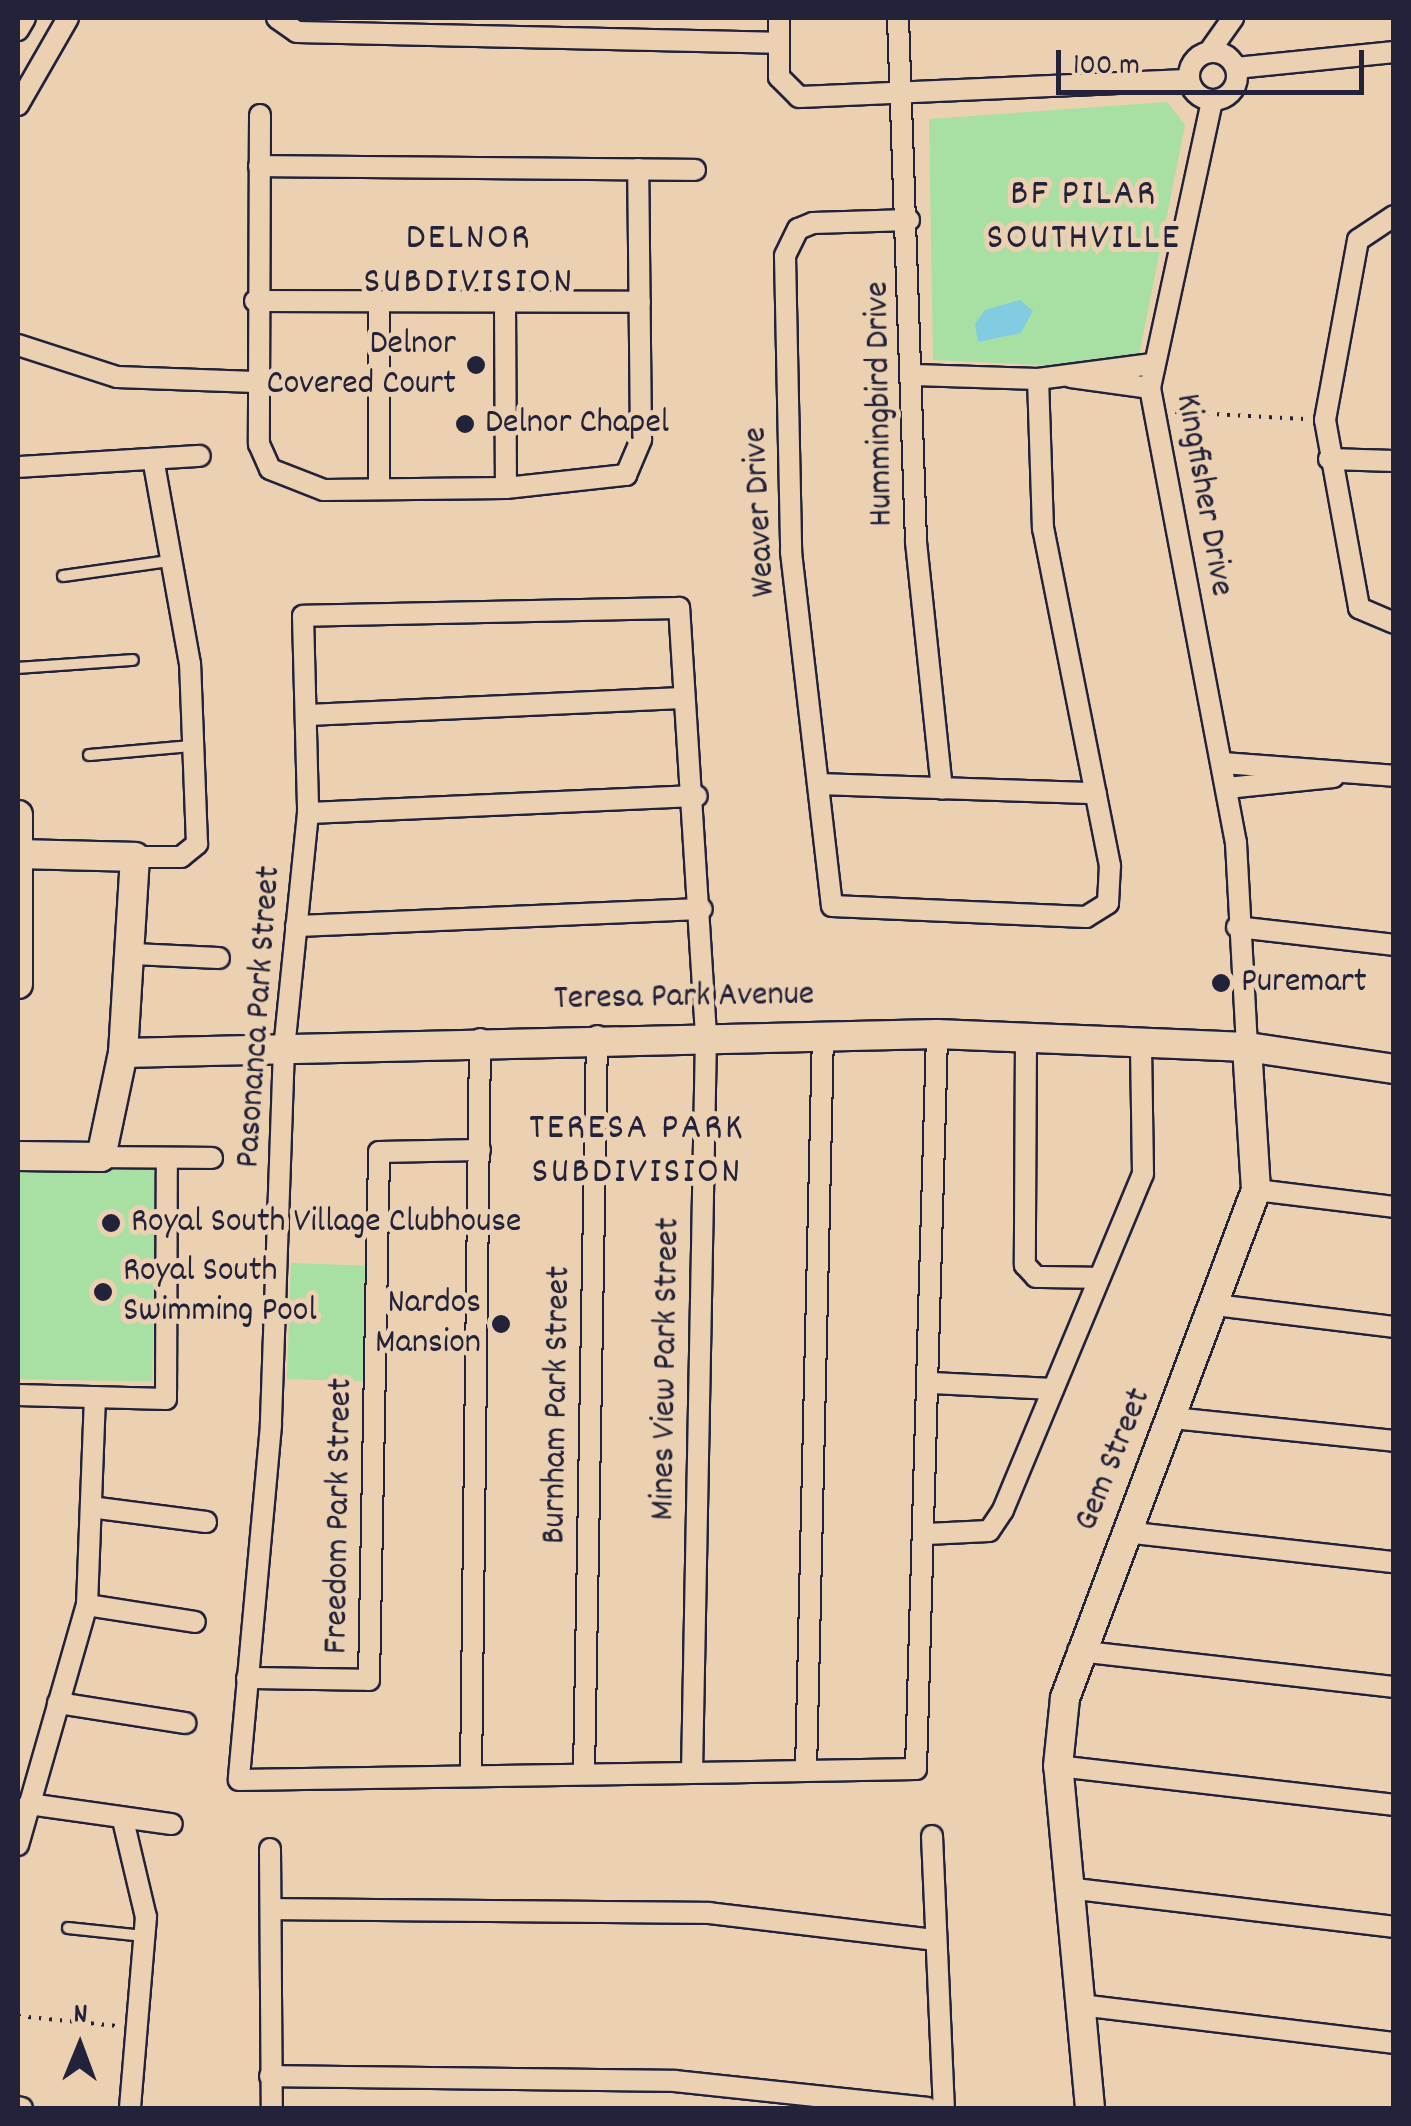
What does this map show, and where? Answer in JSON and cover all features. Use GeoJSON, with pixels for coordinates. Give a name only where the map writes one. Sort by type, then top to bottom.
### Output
{"type":"FeatureCollection","features":[{"type":"Feature","properties":{"kind":"street"},"geometry":{"type":"LineString","coordinates":[[18,30],[25,18]]}},
{"type":"Feature","properties":{"kind":"street"},"geometry":{"type":"LineString","coordinates":[[18,106],[68,18]]}},
{"type":"Feature","properties":{"kind":"street"},"geometry":{"type":"LineString","coordinates":[[277,18],[297,32],[779,43]]}},
{"type":"Feature","properties":{"kind":"street"},"geometry":{"type":"LineString","coordinates":[[779,18],[782,87],[799,97],[902,96],[1188,80],[1212,100],[1232,91],[1236,68]]}},
{"type":"Feature","properties":{"kind":"street","name":"Hummingbird Drive"},"geometry":{"type":"LineString","coordinates":[[898,18],[910,220],[916,542],[942,788]]}},
{"type":"Feature","properties":{"kind":"street"},"geometry":{"type":"LineString","coordinates":[[1188,80],[1193,62],[1209,52],[1233,18]]}},
{"type":"Feature","properties":{"kind":"street"},"geometry":{"type":"LineString","coordinates":[[1209,52],[1236,68],[1394,52]]}},
{"type":"Feature","properties":{"kind":"street","name":"Kingfisher Drive"},"geometry":{"type":"LineString","coordinates":[[1212,100],[1152,364],[1150,388],[1151,411],[1224,764],[1236,843]]}},
{"type":"Feature","properties":{"kind":"street"},"geometry":{"type":"LineString","coordinates":[[260,115],[255,382],[270,469],[324,490],[506,488],[604,482],[640,460],[638,169]]}},
{"type":"Feature","properties":{"kind":"street"},"geometry":{"type":"LineString","coordinates":[[259,166],[694,170]]}},
{"type":"Feature","properties":{"kind":"street"},"geometry":{"type":"LineString","coordinates":[[1394,216],[1358,240],[1325,420],[1329,459],[1359,608],[1394,623]]}},
{"type":"Feature","properties":{"kind":"street","name":"Weaver Drive"},"geometry":{"type":"LineString","coordinates":[[910,220],[814,223],[798,229],[784,256],[792,552],[832,906],[1099,912],[1110,866],[1096,793]]}},
{"type":"Feature","properties":{"kind":"street"},"geometry":{"type":"LineString","coordinates":[[256,302],[640,302]]}},
{"type":"Feature","properties":{"kind":"street"},"geometry":{"type":"LineString","coordinates":[[378,302],[379,489]]}},
{"type":"Feature","properties":{"kind":"street"},"geometry":{"type":"LineString","coordinates":[[506,302],[506,488]]}},
{"type":"Feature","properties":{"kind":"street"},"geometry":{"type":"LineString","coordinates":[[18,346],[117,377],[255,382]]}},
{"type":"Feature","properties":{"kind":"street"},"geometry":{"type":"LineString","coordinates":[[914,375],[1071,377],[1152,364]]}},
{"type":"Feature","properties":{"kind":"street"},"geometry":{"type":"LineString","coordinates":[[1071,377],[1150,388]]}},
{"type":"Feature","properties":{"kind":"street"},"geometry":{"type":"LineString","coordinates":[[818,784],[1096,793],[1043,529],[1038,378]]}},
{"type":"Feature","properties":{"kind":"street"},"geometry":{"type":"LineString","coordinates":[[18,466],[200,456]]}},
{"type":"Feature","properties":{"kind":"street"},"geometry":{"type":"LineString","coordinates":[[22,854],[182,857],[197,844],[194,746],[153,459]]}},
{"type":"Feature","properties":{"kind":"street"},"geometry":{"type":"LineString","coordinates":[[1329,459],[1394,461]]}},
{"type":"Feature","properties":{"kind":"street","name":"Mines View Park Street"},"geometry":{"type":"LineString","coordinates":[[303,616],[679,608],[683,698],[697,796],[706,1035],[692,1773]]}},
{"type":"Feature","properties":{"kind":"street","name":"Pasonanca Park Street"},"geometry":{"type":"LineString","coordinates":[[303,616],[308,813],[284,1048],[271,1426],[239,1780],[471,1776]]}},
{"type":"Feature","properties":{"kind":"street"},"geometry":{"type":"LineString","coordinates":[[307,715],[683,698]]}},
{"type":"Feature","properties":{"kind":"street"},"geometry":{"type":"LineString","coordinates":[[1224,764],[1394,776]]}},
{"type":"Feature","properties":{"kind":"street"},"geometry":{"type":"LineString","coordinates":[[1228,788],[1344,774]]}},
{"type":"Feature","properties":{"kind":"street"},"geometry":{"type":"LineString","coordinates":[[308,813],[697,796]]}},
{"type":"Feature","properties":{"kind":"street"},"geometry":{"type":"LineString","coordinates":[[18,815],[22,854],[18,984]]}},
{"type":"Feature","properties":{"kind":"street","name":"Gem Street"},"geometry":{"type":"LineString","coordinates":[[1090,2108],[1058,1766],[1078,1651],[1173,1418],[1256,1190],[1236,926],[1236,843]]}},
{"type":"Feature","properties":{"kind":"street"},"geometry":{"type":"LineString","coordinates":[[101,1157],[123,1053],[133,954],[134,857]]}},
{"type":"Feature","properties":{"kind":"street"},"geometry":{"type":"LineString","coordinates":[[296,926],[702,909]]}},
{"type":"Feature","properties":{"kind":"street"},"geometry":{"type":"LineString","coordinates":[[1236,926],[1394,944]]}},
{"type":"Feature","properties":{"kind":"street"},"geometry":{"type":"LineString","coordinates":[[133,954],[219,958]]}},
{"type":"Feature","properties":{"kind":"street"},"geometry":{"type":"LineString","coordinates":[[806,1770],[823,1034]]}},
{"type":"Feature","properties":{"kind":"street"},"geometry":{"type":"LineString","coordinates":[[480,1039],[471,1776],[916,1769],[932,1383],[937,1034]]}},
{"type":"Feature","properties":{"kind":"street","name":"Teresa Park Avenue"},"geometry":{"type":"LineString","coordinates":[[123,1053],[597,1036],[937,1034],[1247,1047],[1394,1068]]}},
{"type":"Feature","properties":{"kind":"street","name":"Burnham Park Street"},"geometry":{"type":"LineString","coordinates":[[584,1774],[597,1036]]}},
{"type":"Feature","properties":{"kind":"street"},"geometry":{"type":"LineString","coordinates":[[1026,1037],[1025,1265],[1036,1277],[1097,1278]]}},
{"type":"Feature","properties":{"kind":"street"},"geometry":{"type":"LineString","coordinates":[[927,1534],[976,1534],[998,1521],[1143,1174],[1142,1042]]}},
{"type":"Feature","properties":{"kind":"street","name":"Freedom Park Street"},"geometry":{"type":"LineString","coordinates":[[247,1678],[369,1680],[379,1152],[480,1150]]}},
{"type":"Feature","properties":{"kind":"street"},"geometry":{"type":"LineString","coordinates":[[18,1156],[212,1158]]}},
{"type":"Feature","properties":{"kind":"street"},"geometry":{"type":"LineString","coordinates":[[18,1395],[166,1400],[167,1159]]}},
{"type":"Feature","properties":{"kind":"street"},"geometry":{"type":"LineString","coordinates":[[1256,1190],[1394,1207]]}},
{"type":"Feature","properties":{"kind":"street"},"geometry":{"type":"LineString","coordinates":[[1215,1305],[1394,1327]]}},
{"type":"Feature","properties":{"kind":"street"},"geometry":{"type":"LineString","coordinates":[[932,1383],[1053,1389]]}},
{"type":"Feature","properties":{"kind":"street"},"geometry":{"type":"LineString","coordinates":[[18,1845],[87,1605],[98,1508],[95,1398]]}},
{"type":"Feature","properties":{"kind":"street"},"geometry":{"type":"LineString","coordinates":[[1173,1418],[1394,1442]]}},
{"type":"Feature","properties":{"kind":"street"},"geometry":{"type":"LineString","coordinates":[[98,1508],[206,1522]]}},
{"type":"Feature","properties":{"kind":"street"},"geometry":{"type":"LineString","coordinates":[[1125,1532],[1394,1562]]}},
{"type":"Feature","properties":{"kind":"street"},"geometry":{"type":"LineString","coordinates":[[87,1605],[196,1622]]}},
{"type":"Feature","properties":{"kind":"street"},"geometry":{"type":"LineString","coordinates":[[1078,1651],[1394,1687]]}},
{"type":"Feature","properties":{"kind":"street"},"geometry":{"type":"LineString","coordinates":[[58,1703],[185,1722]]}},
{"type":"Feature","properties":{"kind":"street"},"geometry":{"type":"LineString","coordinates":[[1058,1766],[1394,1805]]}},
{"type":"Feature","properties":{"kind":"street"},"geometry":{"type":"LineString","coordinates":[[30,1804],[172,1824]]}},
{"type":"Feature","properties":{"kind":"street"},"geometry":{"type":"LineString","coordinates":[[124,1820],[144,1936],[130,2108]]}},
{"type":"Feature","properties":{"kind":"street"},"geometry":{"type":"LineString","coordinates":[[932,1836],[944,2108]]}},
{"type":"Feature","properties":{"kind":"street"},"geometry":{"type":"LineString","coordinates":[[270,1850],[272,2108]]}},
{"type":"Feature","properties":{"kind":"street"},"geometry":{"type":"LineString","coordinates":[[1068,1888],[1394,1927]]}},
{"type":"Feature","properties":{"kind":"street"},"geometry":{"type":"LineString","coordinates":[[271,1908],[709,1914],[934,1940]]}},
{"type":"Feature","properties":{"kind":"street"},"geometry":{"type":"LineString","coordinates":[[1080,2005],[1394,2043]]}},
{"type":"Feature","properties":{"kind":"street"},"geometry":{"type":"LineString","coordinates":[[270,2076],[928,2108]]}},
{"type":"Feature","properties":{"kind":"lane"},"geometry":{"type":"LineString","coordinates":[[62,576],[169,560]]}},
{"type":"Feature","properties":{"kind":"lane"},"geometry":{"type":"LineString","coordinates":[[18,668],[133,660]]}},
{"type":"Feature","properties":{"kind":"lane"},"geometry":{"type":"LineString","coordinates":[[89,754],[194,746]]}},
{"type":"Feature","properties":{"kind":"lane"},"geometry":{"type":"LineString","coordinates":[[68,1928],[144,1936]]}},
{"type":"Feature","properties":{"kind":"path"},"geometry":{"type":"LineString","coordinates":[[1151,411],[1325,420]]}},
{"type":"Feature","properties":{"kind":"path"},"geometry":{"type":"LineString","coordinates":[[18,2016],[136,2028]]}},
{"type":"Feature","properties":{"kind":"green space"},"geometry":{"type":"Polygon","coordinates":[[[1167,102],[1185,125],[1139,355],[1080,367],[933,360],[929,119],[1167,102]]]}},
{"type":"Feature","properties":{"kind":"green space"},"geometry":{"type":"Polygon","coordinates":[[[18,1166],[156,1168],[152,1381],[18,1379],[18,1166]]]}},
{"type":"Feature","properties":{"kind":"green space"},"geometry":{"type":"Polygon","coordinates":[[[291,1263],[367,1266],[363,1382],[287,1379],[291,1263]]]}},
{"type":"Feature","properties":{"kind":"water"},"geometry":{"type":"Polygon","coordinates":[[[1020,300],[1033,311],[1021,333],[978,342],[975,324],[985,310],[1020,300]]]}},
{"type":"Feature","properties":{"kind":"place","name":"Delnor Covered Court"},"geometry":{"type":"Point","coordinates":[476,365]}},
{"type":"Feature","properties":{"kind":"place","name":"Delnor Chapel"},"geometry":{"type":"Point","coordinates":[465,424]}},
{"type":"Feature","properties":{"kind":"place","name":"Puremart"},"geometry":{"type":"Point","coordinates":[1221,983]}},
{"type":"Feature","properties":{"kind":"place","name":"Royal South Village Clubhouse"},"geometry":{"type":"Point","coordinates":[111,1223]}},
{"type":"Feature","properties":{"kind":"place","name":"Royal South Swimming Pool"},"geometry":{"type":"Point","coordinates":[103,1292]}},
{"type":"Feature","properties":{"kind":"place","name":"Nardos Mansion"},"geometry":{"type":"Point","coordinates":[501,1324]}},
{"type":"Feature","properties":{"kind":"district","name":"BF PILAR SOUTHVILLE"},"geometry":{"type":"Point","coordinates":[1084,218]}},
{"type":"Feature","properties":{"kind":"district","name":"DELNOR SUBDIVISION"},"geometry":{"type":"Point","coordinates":[469,262]}},
{"type":"Feature","properties":{"kind":"district","name":"TERESA PARK SUBDIVISION"},"geometry":{"type":"Point","coordinates":[637,1152]}}]}
